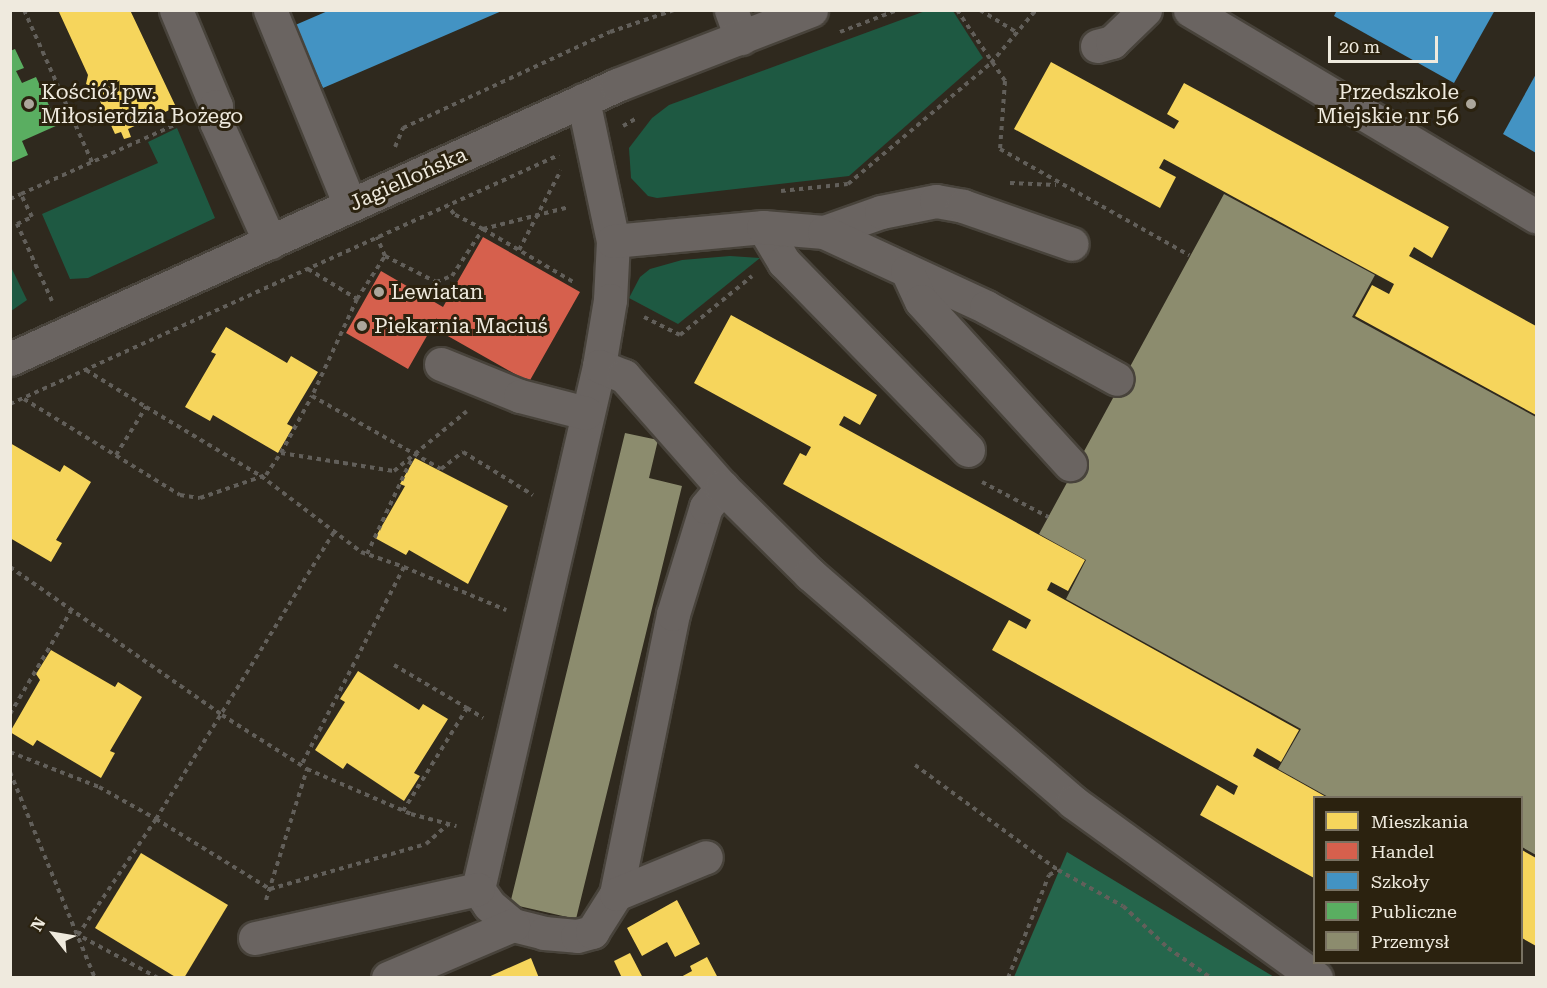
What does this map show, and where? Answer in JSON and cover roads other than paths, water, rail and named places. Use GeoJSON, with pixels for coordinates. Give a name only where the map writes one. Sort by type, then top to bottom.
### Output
{"type":"FeatureCollection","features":[{"type":"Feature","properties":{"kind":"street"},"geometry":{"type":"LineString","coordinates":[[176,10],[216,106],[216,122],[270,242]]}},
{"type":"Feature","properties":{"kind":"street"},"geometry":{"type":"LineString","coordinates":[[270,10],[350,206]]}},
{"type":"Feature","properties":{"kind":"street","name":"Jagiellońska"},"geometry":{"type":"LineString","coordinates":[[10,359],[583,100],[736,24],[811,10]]}},
{"type":"Feature","properties":{"kind":"street"},"geometry":{"type":"LineString","coordinates":[[1097,46],[1112,42],[1145,10]]}},
{"type":"Feature","properties":{"kind":"street"},"geometry":{"type":"LineString","coordinates":[[1190,10],[1536,216]]}},
{"type":"Feature","properties":{"kind":"street"},"geometry":{"type":"LineString","coordinates":[[583,100],[603,137],[613,241],[610,300],[599,366],[586,413],[478,889],[489,905],[513,925],[544,933],[577,936],[592,932],[616,894],[673,614],[706,507],[722,487]]}},
{"type":"Feature","properties":{"kind":"street"},"geometry":{"type":"LineString","coordinates":[[824,232],[882,212],[936,201],[963,206],[1072,244]]}},
{"type":"Feature","properties":{"kind":"street"},"geometry":{"type":"LineString","coordinates":[[613,241],[763,227],[824,232],[986,307],[1117,379]]}},
{"type":"Feature","properties":{"kind":"street"},"geometry":{"type":"LineString","coordinates":[[763,227],[784,262],[971,465]]}},
{"type":"Feature","properties":{"kind":"street"},"geometry":{"type":"LineString","coordinates":[[907,271],[921,301],[1070,464]]}},
{"type":"Feature","properties":{"kind":"street"},"geometry":{"type":"LineString","coordinates":[[441,364],[488,385],[586,413]]}},
{"type":"Feature","properties":{"kind":"street"},"geometry":{"type":"LineString","coordinates":[[599,366],[624,376],[722,487],[810,574],[1073,802],[1316,978]]}},
{"type":"Feature","properties":{"kind":"street"},"geometry":{"type":"LineString","coordinates":[[616,894],[706,857]]}},
{"type":"Feature","properties":{"kind":"street"},"geometry":{"type":"LineString","coordinates":[[255,938],[478,889]]}},
{"type":"Feature","properties":{"kind":"street"},"geometry":{"type":"LineString","coordinates":[[388,978],[513,925]]}},
{"type":"Feature","properties":{"kind":"place","name":"Kościół pw. Miłosierdzia Bożego"},"geometry":{"type":"Point","coordinates":[29,104]}},
{"type":"Feature","properties":{"kind":"place","name":"Przedszkole Miejskie nr 56"},"geometry":{"type":"Point","coordinates":[1471,104]}},
{"type":"Feature","properties":{"kind":"place","name":"Lewiatan"},"geometry":{"type":"Point","coordinates":[379,292]}},
{"type":"Feature","properties":{"kind":"place","name":"Piekarnia Maciuś"},"geometry":{"type":"Point","coordinates":[362,326]}}]}
